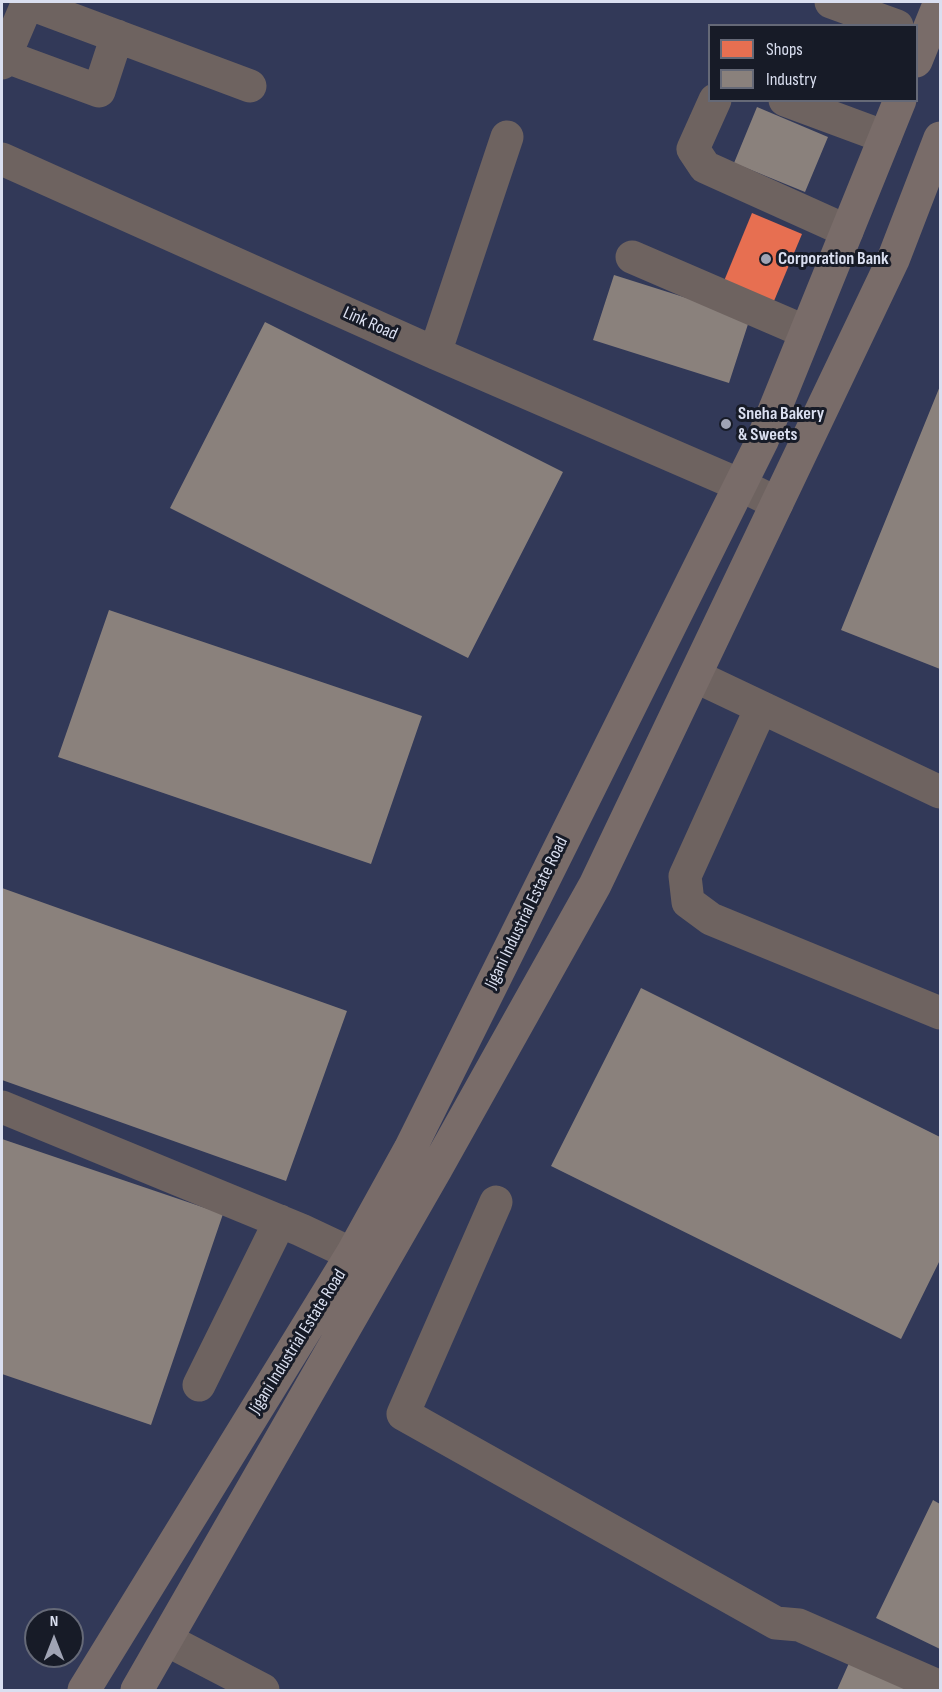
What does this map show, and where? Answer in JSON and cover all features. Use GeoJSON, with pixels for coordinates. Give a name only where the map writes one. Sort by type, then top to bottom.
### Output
{"type":"FeatureCollection","features":[{"type":"Feature","properties":{"kind":"main road"},"geometry":{"type":"LineString","coordinates":[[918,33],[940,2]]}},
{"type":"Feature","properties":{"kind":"main road","name":"Jigani Industrial Estate Road"},"geometry":{"type":"LineString","coordinates":[[84,1690],[352,1254],[410,1149],[762,441],[899,102]]}},
{"type":"Feature","properties":{"kind":"main road","name":"Jigani Industrial Estate Road"},"geometry":{"type":"LineString","coordinates":[[137,1690],[436,1169],[595,885],[893,260],[940,138]]}},
{"type":"Feature","properties":{"kind":"street"},"geometry":{"type":"LineString","coordinates":[[117,36],[99,91],[3,60],[28,2],[250,86]]}},
{"type":"Feature","properties":{"kind":"street"},"geometry":{"type":"LineString","coordinates":[[831,2],[880,24]]}},
{"type":"Feature","properties":{"kind":"street"},"geometry":{"type":"LineString","coordinates":[[714,102],[693,149],[705,167],[847,231]]}},
{"type":"Feature","properties":{"kind":"street"},"geometry":{"type":"LineString","coordinates":[[791,102],[885,136]]}},
{"type":"Feature","properties":{"kind":"street"},"geometry":{"type":"LineString","coordinates":[[435,353],[507,138]]}},
{"type":"Feature","properties":{"kind":"street","name":"Link Road"},"geometry":{"type":"LineString","coordinates":[[2,159],[777,503]]}},
{"type":"Feature","properties":{"kind":"street"},"geometry":{"type":"LineString","coordinates":[[632,257],[806,332]]}},
{"type":"Feature","properties":{"kind":"street"},"geometry":{"type":"LineString","coordinates":[[695,676],[940,792]]}},
{"type":"Feature","properties":{"kind":"street"},"geometry":{"type":"LineString","coordinates":[[761,708],[686,876],[688,902],[711,919],[940,1012]]}},
{"type":"Feature","properties":{"kind":"street"},"geometry":{"type":"LineString","coordinates":[[2,1107],[280,1221],[352,1254]]}},
{"type":"Feature","properties":{"kind":"street"},"geometry":{"type":"LineString","coordinates":[[496,1202],[403,1414],[776,1623],[799,1625],[940,1687]]}},
{"type":"Feature","properties":{"kind":"street"},"geometry":{"type":"LineString","coordinates":[[199,1385],[280,1221]]}},
{"type":"Feature","properties":{"kind":"street"},"geometry":{"type":"LineString","coordinates":[[167,1640],[263,1690]]}},
{"type":"Feature","properties":{"kind":"shaded area"},"geometry":{"type":"Polygon","coordinates":[[[2,2],[940,2],[940,1690],[2,1690],[2,2]]]}},
{"type":"Feature","properties":{"kind":"building: Shops"},"geometry":{"type":"Polygon","coordinates":[[[752,213],[802,234],[774,301],[724,281],[752,213]]]}},
{"type":"Feature","properties":{"kind":"building: Industry"},"geometry":{"type":"Polygon","coordinates":[[[757,107],[828,137],[805,192],[734,163],[757,107]]]}},
{"type":"Feature","properties":{"kind":"building: Industry"},"geometry":{"type":"Polygon","coordinates":[[[614,275],[750,318],[729,383],[593,340],[614,275]]]}},
{"type":"Feature","properties":{"kind":"building: Industry"},"geometry":{"type":"Polygon","coordinates":[[[265,322],[563,472],[468,658],[170,508],[265,322]]]}},
{"type":"Feature","properties":{"kind":"building: Industry"},"geometry":{"type":"Polygon","coordinates":[[[940,386],[940,669],[841,630],[940,386]]]}},
{"type":"Feature","properties":{"kind":"building: Industry"},"geometry":{"type":"Polygon","coordinates":[[[109,610],[422,716],[371,864],[58,757],[109,610]]]}},
{"type":"Feature","properties":{"kind":"building: Industry"},"geometry":{"type":"Polygon","coordinates":[[[2,888],[347,1011],[286,1181],[2,1080],[2,888]]]}},
{"type":"Feature","properties":{"kind":"building: Industry"},"geometry":{"type":"Polygon","coordinates":[[[641,988],[940,1137],[940,1260],[901,1339],[551,1166],[641,988]]]}},
{"type":"Feature","properties":{"kind":"building: Industry"},"geometry":{"type":"Polygon","coordinates":[[[2,1139],[223,1214],[151,1425],[2,1374],[2,1139]]]}},
{"type":"Feature","properties":{"kind":"building: Industry"},"geometry":{"type":"Polygon","coordinates":[[[933,1500],[940,1504],[940,1649],[876,1618],[933,1500]]]}},
{"type":"Feature","properties":{"kind":"building: Industry"},"geometry":{"type":"Polygon","coordinates":[[[857,1645],[940,1690],[837,1690],[857,1645]]]}},
{"type":"Feature","properties":{"kind":"place","name":"Corporation Bank"},"geometry":{"type":"Point","coordinates":[766,259]}},
{"type":"Feature","properties":{"kind":"place","name":"Sneha Bakery & Sweets"},"geometry":{"type":"Point","coordinates":[726,424]}}]}
